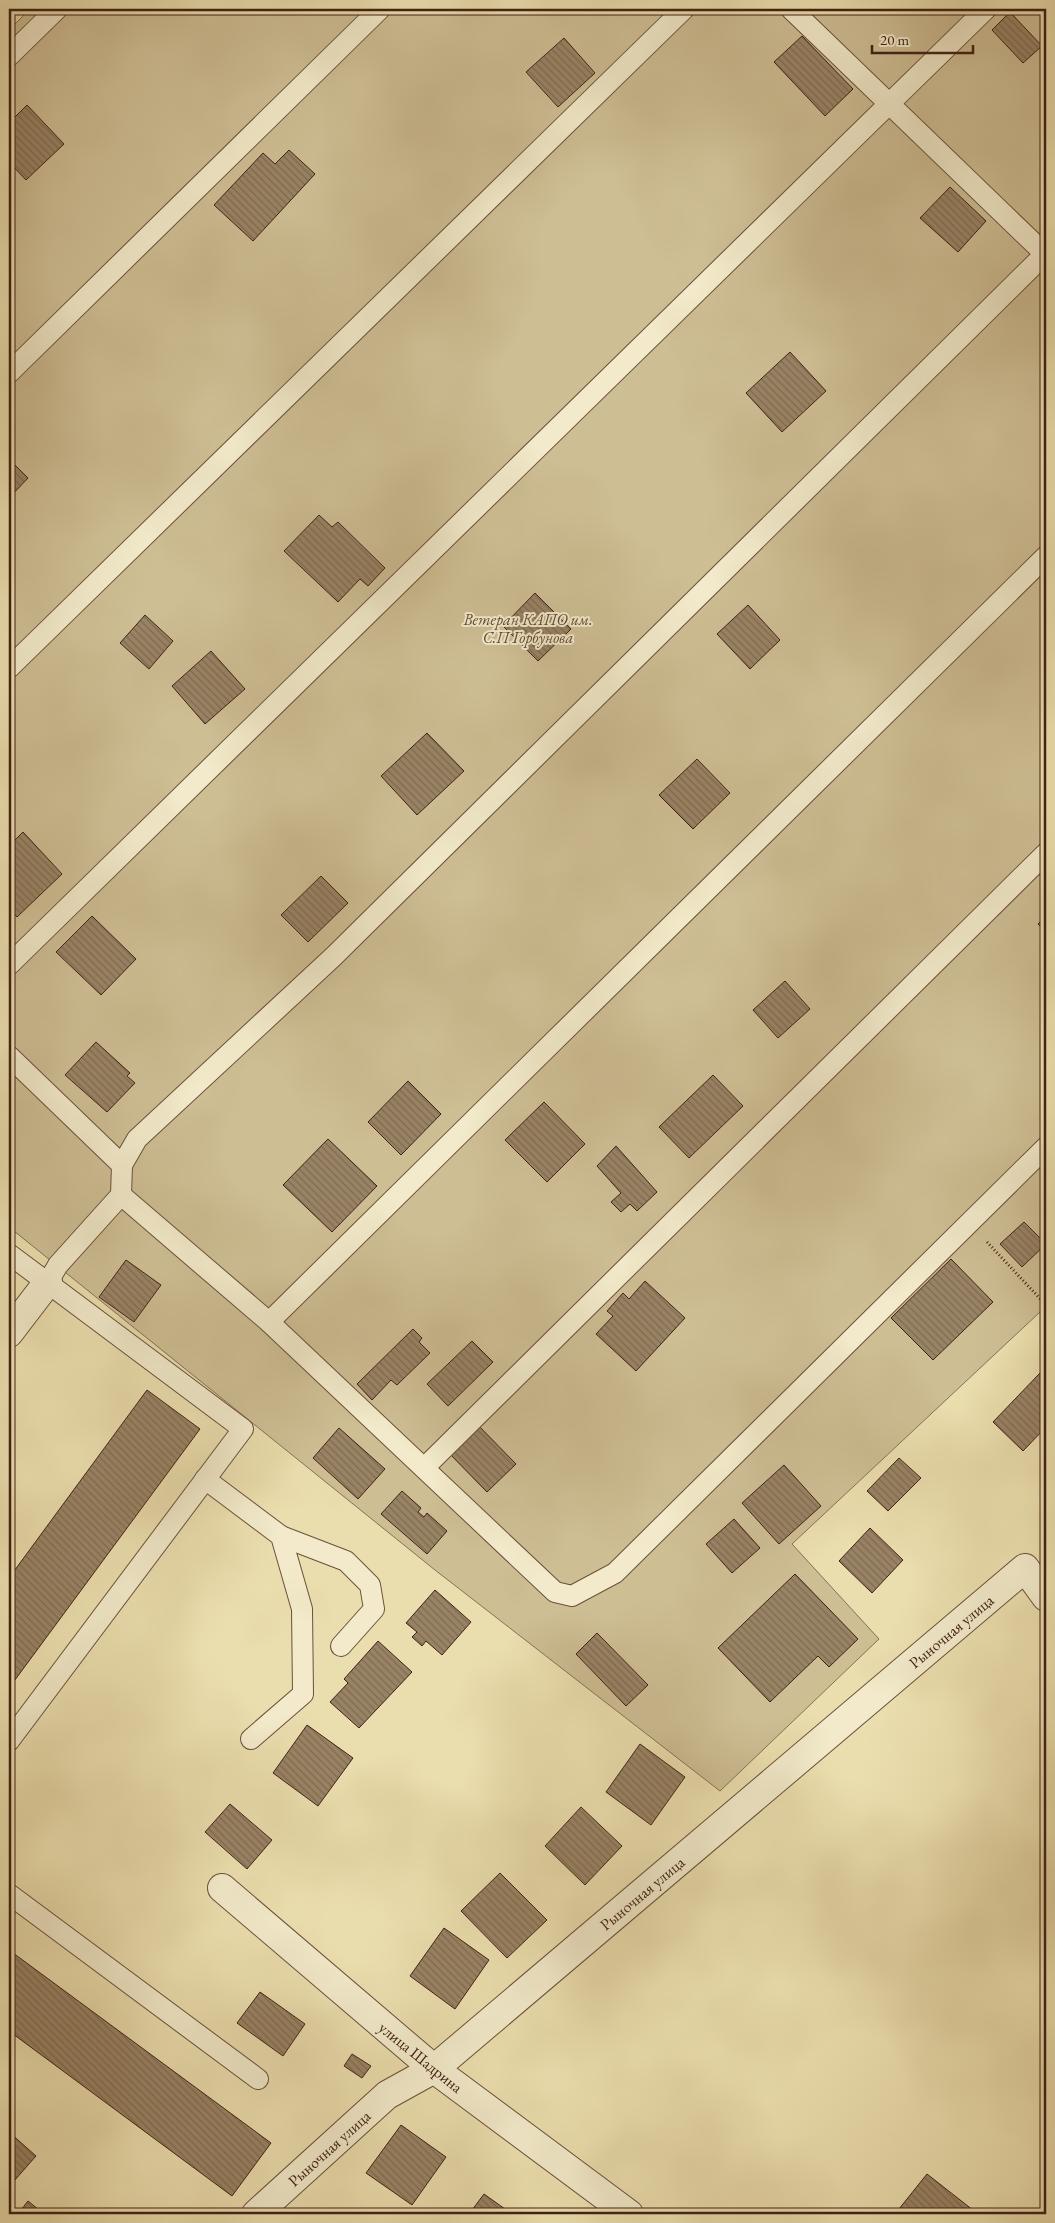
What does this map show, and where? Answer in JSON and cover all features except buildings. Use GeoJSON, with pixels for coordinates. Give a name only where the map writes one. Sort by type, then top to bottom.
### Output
{"type":"FeatureCollection","features":[{"type":"Feature","properties":{"kind":"street"},"geometry":{"type":"LineString","coordinates":[[9,1333],[48,1282]]}},
{"type":"Feature","properties":{"kind":"street","name":"Рыночная улица"},"geometry":{"type":"LineString","coordinates":[[256,2214],[388,2095],[434,2069],[1025,1568],[1046,1597]]}},
{"type":"Feature","properties":{"kind":"street","name":"улица Шадрина"},"geometry":{"type":"LineString","coordinates":[[222,1888],[434,2069],[629,2214]]}},
{"type":"Feature","properties":{"kind":"lane"},"geometry":{"type":"LineString","coordinates":[[9,56],[57,9]]}},
{"type":"Feature","properties":{"kind":"lane"},"geometry":{"type":"LineString","coordinates":[[9,373],[380,9]]}},
{"type":"Feature","properties":{"kind":"lane"},"geometry":{"type":"LineString","coordinates":[[9,668],[684,9]]}},
{"type":"Feature","properties":{"kind":"lane"},"geometry":{"type":"LineString","coordinates":[[48,1282],[58,1265],[121,1195],[122,1165],[137,1139],[333,957],[1046,254],[791,9]]}},
{"type":"Feature","properties":{"kind":"lane"},"geometry":{"type":"LineString","coordinates":[[9,965],[986,9]]}},
{"type":"Feature","properties":{"kind":"lane"},"geometry":{"type":"LineString","coordinates":[[269,1322],[1046,556]]}},
{"type":"Feature","properties":{"kind":"lane"},"geometry":{"type":"LineString","coordinates":[[424,1468],[1046,853]]}},
{"type":"Feature","properties":{"kind":"lane"},"geometry":{"type":"LineString","coordinates":[[9,1056],[122,1165]]}},
{"type":"Feature","properties":{"kind":"lane"},"geometry":{"type":"LineString","coordinates":[[121,1195],[269,1322],[555,1592],[572,1596],[615,1572],[1046,1147]]}},
{"type":"Feature","properties":{"kind":"lane"},"geometry":{"type":"LineString","coordinates":[[9,1254],[243,1429],[9,1741]]}},
{"type":"Feature","properties":{"kind":"lane"},"geometry":{"type":"LineString","coordinates":[[205,1479],[281,1536],[346,1561],[370,1585],[374,1609],[341,1646]]}},
{"type":"Feature","properties":{"kind":"lane"},"geometry":{"type":"LineString","coordinates":[[251,1740],[303,1694],[302,1609],[281,1536]]}},
{"type":"Feature","properties":{"kind":"lane"},"geometry":{"type":"LineString","coordinates":[[9,1894],[258,2079]]}},
{"type":"Feature","properties":{"kind":"path"},"geometry":{"type":"LineString","coordinates":[[970,1222],[1046,1306]]}},
{"type":"Feature","properties":{"kind":"green space","name":"Ветеран КАПО им. С.П Горбунова"},"geometry":{"type":"Polygon","coordinates":[[[30,9],[1046,9],[1046,1318],[1040,1312],[792,1544],[879,1639],[720,1791],[435,1570],[9,1227],[9,30],[30,9]]]}}]}
